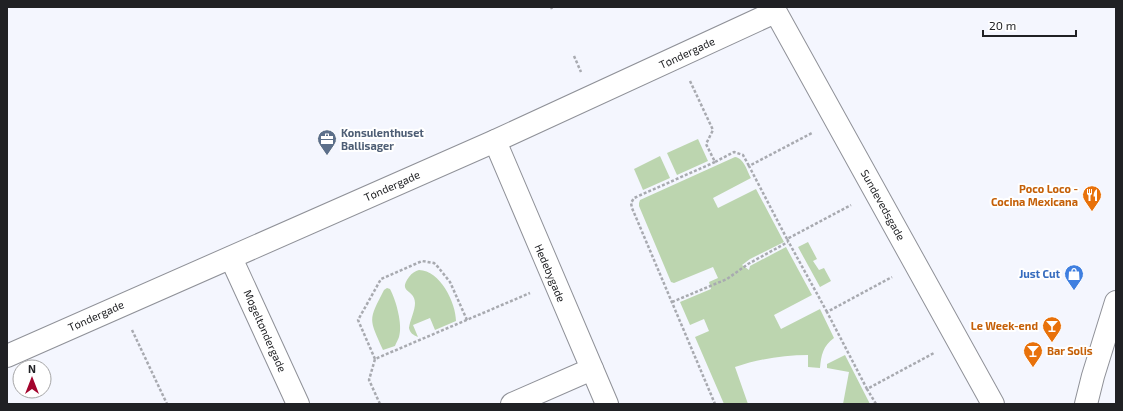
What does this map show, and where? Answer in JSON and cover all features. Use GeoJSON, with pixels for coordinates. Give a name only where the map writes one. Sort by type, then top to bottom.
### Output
{"type":"FeatureCollection","features":[{"type":"Feature","properties":{"kind":"street","name":"Tøndergade"},"geometry":{"type":"LineString","coordinates":[[7,356],[495,141],[678,57],[774,9]]}},
{"type":"Feature","properties":{"kind":"street","name":"Sundevedsgade"},"geometry":{"type":"LineString","coordinates":[[774,9],[993,404]]}},
{"type":"Feature","properties":{"kind":"street","name":"Hedebygade"},"geometry":{"type":"LineString","coordinates":[[495,141],[607,404]]}},
{"type":"Feature","properties":{"kind":"street","name":"Møgeltøndergade"},"geometry":{"type":"LineString","coordinates":[[232,258],[298,404]]}},
{"type":"Feature","properties":{"kind":"street"},"geometry":{"type":"LineString","coordinates":[[1086,404],[1116,302]]}},
{"type":"Feature","properties":{"kind":"street"},"geometry":{"type":"LineString","coordinates":[[512,404],[592,369]]}},
{"type":"Feature","properties":{"kind":"path"},"geometry":{"type":"LineString","coordinates":[[678,57],[713,130],[706,144],[715,162]]}},
{"type":"Feature","properties":{"kind":"path"},"geometry":{"type":"LineString","coordinates":[[749,166],[836,121]]}},
{"type":"Feature","properties":{"kind":"path"},"geometry":{"type":"LineString","coordinates":[[715,404],[631,203],[634,198],[734,152],[743,155],[876,404]]}},
{"type":"Feature","properties":{"kind":"path"},"geometry":{"type":"LineString","coordinates":[[672,302],[727,279],[748,264],[876,192]]}},
{"type":"Feature","properties":{"kind":"path"},"geometry":{"type":"LineString","coordinates":[[380,404],[369,380],[375,359],[358,320],[381,280],[422,261],[434,263],[450,282],[467,320]]}},
{"type":"Feature","properties":{"kind":"path"},"geometry":{"type":"LineString","coordinates":[[827,312],[915,264]]}},
{"type":"Feature","properties":{"kind":"path"},"geometry":{"type":"LineString","coordinates":[[375,359],[555,283]]}},
{"type":"Feature","properties":{"kind":"path"},"geometry":{"type":"LineString","coordinates":[[120,306],[167,404]]}},
{"type":"Feature","properties":{"kind":"path"},"geometry":{"type":"LineString","coordinates":[[867,389],[957,340]]}},
{"type":"Feature","properties":{"kind":"green space"},"geometry":{"type":"Polygon","coordinates":[[[698,139],[708,161],[677,175],[667,153],[698,139]]]}},
{"type":"Feature","properties":{"kind":"green space"},"geometry":{"type":"Polygon","coordinates":[[[660,156],[670,178],[643,190],[634,169],[660,156]]]}},
{"type":"Feature","properties":{"kind":"green space"},"geometry":{"type":"Polygon","coordinates":[[[735,157],[743,162],[751,178],[713,198],[718,208],[756,189],[784,242],[750,259],[742,265],[749,270],[750,266],[786,247],[812,295],[774,315],[781,329],[820,309],[834,338],[827,344],[823,351],[820,368],[808,367],[808,355],[771,358],[735,367],[748,404],[724,404],[695,337],[709,331],[704,319],[690,325],[680,302],[711,289],[709,282],[718,278],[713,267],[674,283],[671,282],[639,206],[640,200],[735,157]]]}},
{"type":"Feature","properties":{"kind":"green space"},"geometry":{"type":"Polygon","coordinates":[[[808,242],[817,259],[813,261],[819,270],[824,268],[831,281],[820,287],[798,247],[808,242]]]}},
{"type":"Feature","properties":{"kind":"green space"},"geometry":{"type":"Polygon","coordinates":[[[419,270],[427,271],[440,281],[450,297],[456,321],[435,330],[430,318],[413,325],[418,337],[412,334],[409,328],[415,303],[412,295],[405,286],[410,276],[419,270]]]}},
{"type":"Feature","properties":{"kind":"green space"},"geometry":{"type":"Polygon","coordinates":[[[387,288],[390,289],[397,306],[400,332],[395,346],[383,350],[372,320],[375,308],[384,290],[387,288]]]}},
{"type":"Feature","properties":{"kind":"green space"},"geometry":{"type":"Polygon","coordinates":[[[845,355],[870,404],[843,404],[849,372],[827,368],[827,364],[845,355]]]}},
{"type":"Feature","properties":{"kind":"place","name":"Konsulenthuset Ballisager"},"geometry":{"type":"Point","coordinates":[327,156]}},
{"type":"Feature","properties":{"kind":"place","name":"Poco Loco - Cocina Mexicana"},"geometry":{"type":"Point","coordinates":[1092,212]}},
{"type":"Feature","properties":{"kind":"place","name":"Just Cut"},"geometry":{"type":"Point","coordinates":[1074,291]}},
{"type":"Feature","properties":{"kind":"place","name":"Le Week-end"},"geometry":{"type":"Point","coordinates":[1052,343]}},
{"type":"Feature","properties":{"kind":"place","name":"Bar Solis"},"geometry":{"type":"Point","coordinates":[1033,368]}}]}
